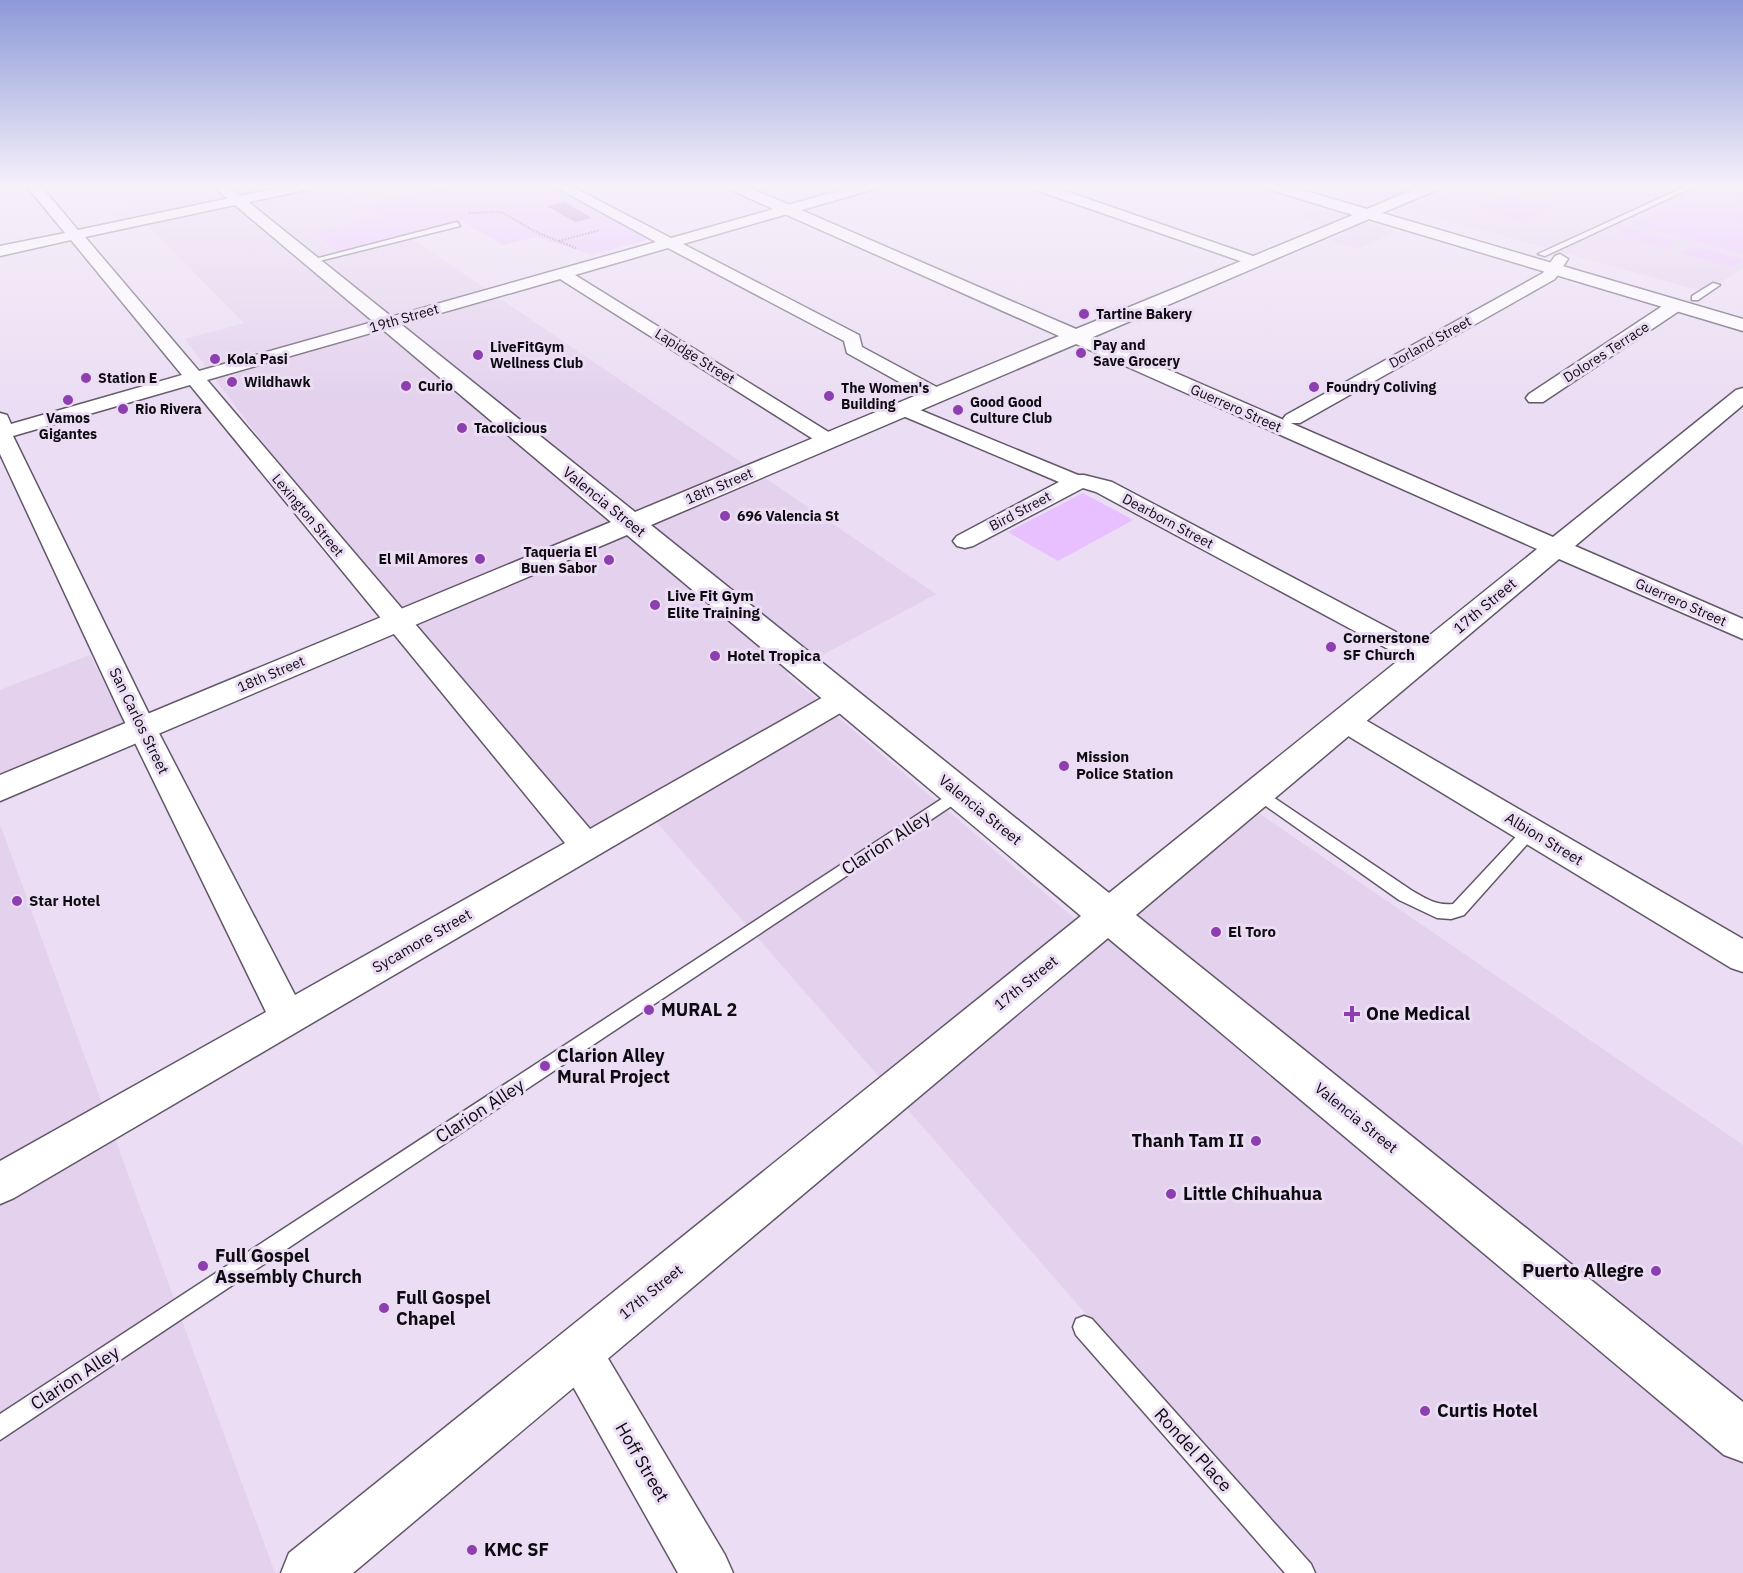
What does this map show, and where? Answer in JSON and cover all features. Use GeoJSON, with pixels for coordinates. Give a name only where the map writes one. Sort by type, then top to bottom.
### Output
{"type":"FeatureCollection","features":[{"type":"Feature","properties":{"kind":"street","name":"Lexington Street"},"geometry":{"type":"LineString","coordinates":[[95,257],[585,845]]}},
{"type":"Feature","properties":{"kind":"street","name":"Valencia Street"},"geometry":{"type":"LineString","coordinates":[[307,257],[1743,1436]]}},
{"type":"Feature","properties":{"kind":"street","name":"19th Street"},"geometry":{"type":"LineString","coordinates":[[1,428],[194,377],[616,257]]}},
{"type":"Feature","properties":{"kind":"street"},"geometry":{"type":"LineString","coordinates":[[699,257],[853,339],[853,349],[936,395]]}},
{"type":"Feature","properties":{"kind":"street","name":"Guerrero Street"},"geometry":{"type":"LineString","coordinates":[[907,257],[1563,541],[1743,611]]}},
{"type":"Feature","properties":{"kind":"street"},"geometry":{"type":"LineString","coordinates":[[1244,257],[1254,261]]}},
{"type":"Feature","properties":{"kind":"street","name":"18th Street"},"geometry":{"type":"LineString","coordinates":[[0,789],[1263,257]]}},
{"type":"Feature","properties":{"kind":"street"},"geometry":{"type":"LineString","coordinates":[[1539,257],[1743,312]]}},
{"type":"Feature","properties":{"kind":"street"},"geometry":{"type":"LineString","coordinates":[[1552,261],[1676,305],[1743,325]]}},
{"type":"Feature","properties":{"kind":"street","name":"Dorland Street"},"geometry":{"type":"LineString","coordinates":[[1293,419],[1548,277],[1552,261]]}},
{"type":"Feature","properties":{"kind":"street","name":"Lapidge Street"},"geometry":{"type":"LineString","coordinates":[[562,273],[828,440]]}},
{"type":"Feature","properties":{"kind":"street","name":"Dolores Terrace"},"geometry":{"type":"LineString","coordinates":[[1536,398],[1676,305]]}},
{"type":"Feature","properties":{"kind":"street","name":"Guerrero Street"},"geometry":{"type":"LineString","coordinates":[[1082,334],[1293,419],[1563,541],[1743,630]]}},
{"type":"Feature","properties":{"kind":"street","name":"17th Street"},"geometry":{"type":"LineString","coordinates":[[309,1573],[1743,394]]}},
{"type":"Feature","properties":{"kind":"street","name":"Dearborn Street"},"geometry":{"type":"LineString","coordinates":[[903,409],[1076,482],[1084,481],[1104,487],[1423,657]]}},
{"type":"Feature","properties":{"kind":"street","name":"San Carlos Street"},"geometry":{"type":"LineString","coordinates":[[1,428],[4,441],[142,728],[288,1020]]}},
{"type":"Feature","properties":{"kind":"street","name":"Bird Street"},"geometry":{"type":"LineString","coordinates":[[965,541],[1076,482]]}},
{"type":"Feature","properties":{"kind":"street","name":"Sycamore Street"},"geometry":{"type":"LineString","coordinates":[[0,1184],[288,1020],[585,845],[844,698]]}},
{"type":"Feature","properties":{"kind":"street","name":"Albion Street"},"geometry":{"type":"LineString","coordinates":[[1345,721],[1743,957]]}},
{"type":"Feature","properties":{"kind":"street","name":"Hoff Street"},"geometry":{"type":"LineString","coordinates":[[578,1351],[707,1573]]}},
{"type":"Feature","properties":{"kind":"lane"},"geometry":{"type":"LineString","coordinates":[[311,261],[325,257]]}},
{"type":"Feature","properties":{"kind":"lane"},"geometry":{"type":"LineString","coordinates":[[1552,261],[1559,257]]}},
{"type":"Feature","properties":{"kind":"lane"},"geometry":{"type":"LineString","coordinates":[[1695,298],[1716,285]]}},
{"type":"Feature","properties":{"kind":"lane","name":"Clarion Alley"},"geometry":{"type":"LineString","coordinates":[[0,1428],[960,793]]}},
{"type":"Feature","properties":{"kind":"lane"},"geometry":{"type":"LineString","coordinates":[[1258,793],[1405,896],[1424,906],[1446,913],[1458,910],[1531,831]]}},
{"type":"Feature","properties":{"kind":"lane","name":"Rondel Place"},"geometry":{"type":"LineString","coordinates":[[1084,1327],[1302,1573]]}},
{"type":"Feature","properties":{"kind":"shaded area"},"geometry":{"type":"Polygon","coordinates":[[[179,257],[439,257],[936,594],[787,674],[1101,941],[1260,814],[1743,1145],[1743,1573],[1312,1573],[647,811],[585,845],[397,621],[185,339],[244,323],[179,257]]]}},
{"type":"Feature","properties":{"kind":"shaded area"},"geometry":{"type":"Polygon","coordinates":[[[1581,257],[1743,257],[1743,268],[1705,292],[1581,257]]]}},
{"type":"Feature","properties":{"kind":"shaded area"},"geometry":{"type":"Polygon","coordinates":[[[1697,257],[1743,259],[1733,267],[1697,257]]]}},
{"type":"Feature","properties":{"kind":"shaded area"},"geometry":{"type":"Polygon","coordinates":[[[1083,493],[1133,520],[1058,561],[1008,532],[1083,493]]]}},
{"type":"Feature","properties":{"kind":"shaded area"},"geometry":{"type":"Polygon","coordinates":[[[90,655],[127,729],[0,781],[0,690],[90,655]]]}},
{"type":"Feature","properties":{"kind":"shaded area"},"geometry":{"type":"Polygon","coordinates":[[[0,824],[75,1030],[275,1573],[0,1573],[0,824]]]}},
{"type":"Feature","properties":{"kind":"place","name":"Tartine Bakery"},"geometry":{"type":"Point","coordinates":[1084,314]}},
{"type":"Feature","properties":{"kind":"place","name":"Pay and Save Grocery"},"geometry":{"type":"Point","coordinates":[1081,353]}},
{"type":"Feature","properties":{"kind":"place","name":"LiveFitGym Wellness Club"},"geometry":{"type":"Point","coordinates":[478,355]}},
{"type":"Feature","properties":{"kind":"place","name":"Kola Pasi"},"geometry":{"type":"Point","coordinates":[215,359]}},
{"type":"Feature","properties":{"kind":"place","name":"Station E"},"geometry":{"type":"Point","coordinates":[86,378]}},
{"type":"Feature","properties":{"kind":"place","name":"Wildhawk"},"geometry":{"type":"Point","coordinates":[232,382]}},
{"type":"Feature","properties":{"kind":"place","name":"Curio"},"geometry":{"type":"Point","coordinates":[406,386]}},
{"type":"Feature","properties":{"kind":"place","name":"Foundry Coliving"},"geometry":{"type":"Point","coordinates":[1314,387]}},
{"type":"Feature","properties":{"kind":"place","name":"The Women's Building"},"geometry":{"type":"Point","coordinates":[829,396]}},
{"type":"Feature","properties":{"kind":"place","name":"Vamos Gigantes"},"geometry":{"type":"Point","coordinates":[68,400]}},
{"type":"Feature","properties":{"kind":"place","name":"Rio Rivera"},"geometry":{"type":"Point","coordinates":[123,409]}},
{"type":"Feature","properties":{"kind":"place","name":"Good Good Culture Club"},"geometry":{"type":"Point","coordinates":[958,410]}},
{"type":"Feature","properties":{"kind":"place","name":"Tacolicious"},"geometry":{"type":"Point","coordinates":[462,428]}},
{"type":"Feature","properties":{"kind":"place","name":"696 Valencia St"},"geometry":{"type":"Point","coordinates":[725,516]}},
{"type":"Feature","properties":{"kind":"place","name":"El Mil Amores"},"geometry":{"type":"Point","coordinates":[480,559]}},
{"type":"Feature","properties":{"kind":"place","name":"Taqueria El Buen Sabor"},"geometry":{"type":"Point","coordinates":[609,560]}},
{"type":"Feature","properties":{"kind":"place","name":"Live Fit Gym Elite Training"},"geometry":{"type":"Point","coordinates":[655,605]}},
{"type":"Feature","properties":{"kind":"place","name":"Cornerstone SF Church"},"geometry":{"type":"Point","coordinates":[1331,647]}},
{"type":"Feature","properties":{"kind":"place","name":"Hotel Tropica"},"geometry":{"type":"Point","coordinates":[715,656]}},
{"type":"Feature","properties":{"kind":"place","name":"Mission Police Station"},"geometry":{"type":"Point","coordinates":[1064,766]}},
{"type":"Feature","properties":{"kind":"place","name":"Star Hotel"},"geometry":{"type":"Point","coordinates":[17,901]}},
{"type":"Feature","properties":{"kind":"place","name":"El Toro"},"geometry":{"type":"Point","coordinates":[1216,932]}},
{"type":"Feature","properties":{"kind":"place","name":"MURAL 2"},"geometry":{"type":"Point","coordinates":[649,1010]}},
{"type":"Feature","properties":{"kind":"place","name":"One Medical"},"geometry":{"type":"Point","coordinates":[1352,1014]}},
{"type":"Feature","properties":{"kind":"place","name":"Clarion Alley Mural Project"},"geometry":{"type":"Point","coordinates":[545,1066]}},
{"type":"Feature","properties":{"kind":"place","name":"Thanh Tam II"},"geometry":{"type":"Point","coordinates":[1256,1141]}},
{"type":"Feature","properties":{"kind":"place","name":"Little Chihuahua"},"geometry":{"type":"Point","coordinates":[1171,1194]}},
{"type":"Feature","properties":{"kind":"place","name":"Full Gospel Assembly Church"},"geometry":{"type":"Point","coordinates":[203,1266]}},
{"type":"Feature","properties":{"kind":"place","name":"Puerto Allegre"},"geometry":{"type":"Point","coordinates":[1656,1271]}},
{"type":"Feature","properties":{"kind":"place","name":"Full Gospel Chapel"},"geometry":{"type":"Point","coordinates":[384,1308]}},
{"type":"Feature","properties":{"kind":"place","name":"Curtis Hotel"},"geometry":{"type":"Point","coordinates":[1425,1411]}},
{"type":"Feature","properties":{"kind":"place","name":"KMC SF"},"geometry":{"type":"Point","coordinates":[472,1550]}}]}
